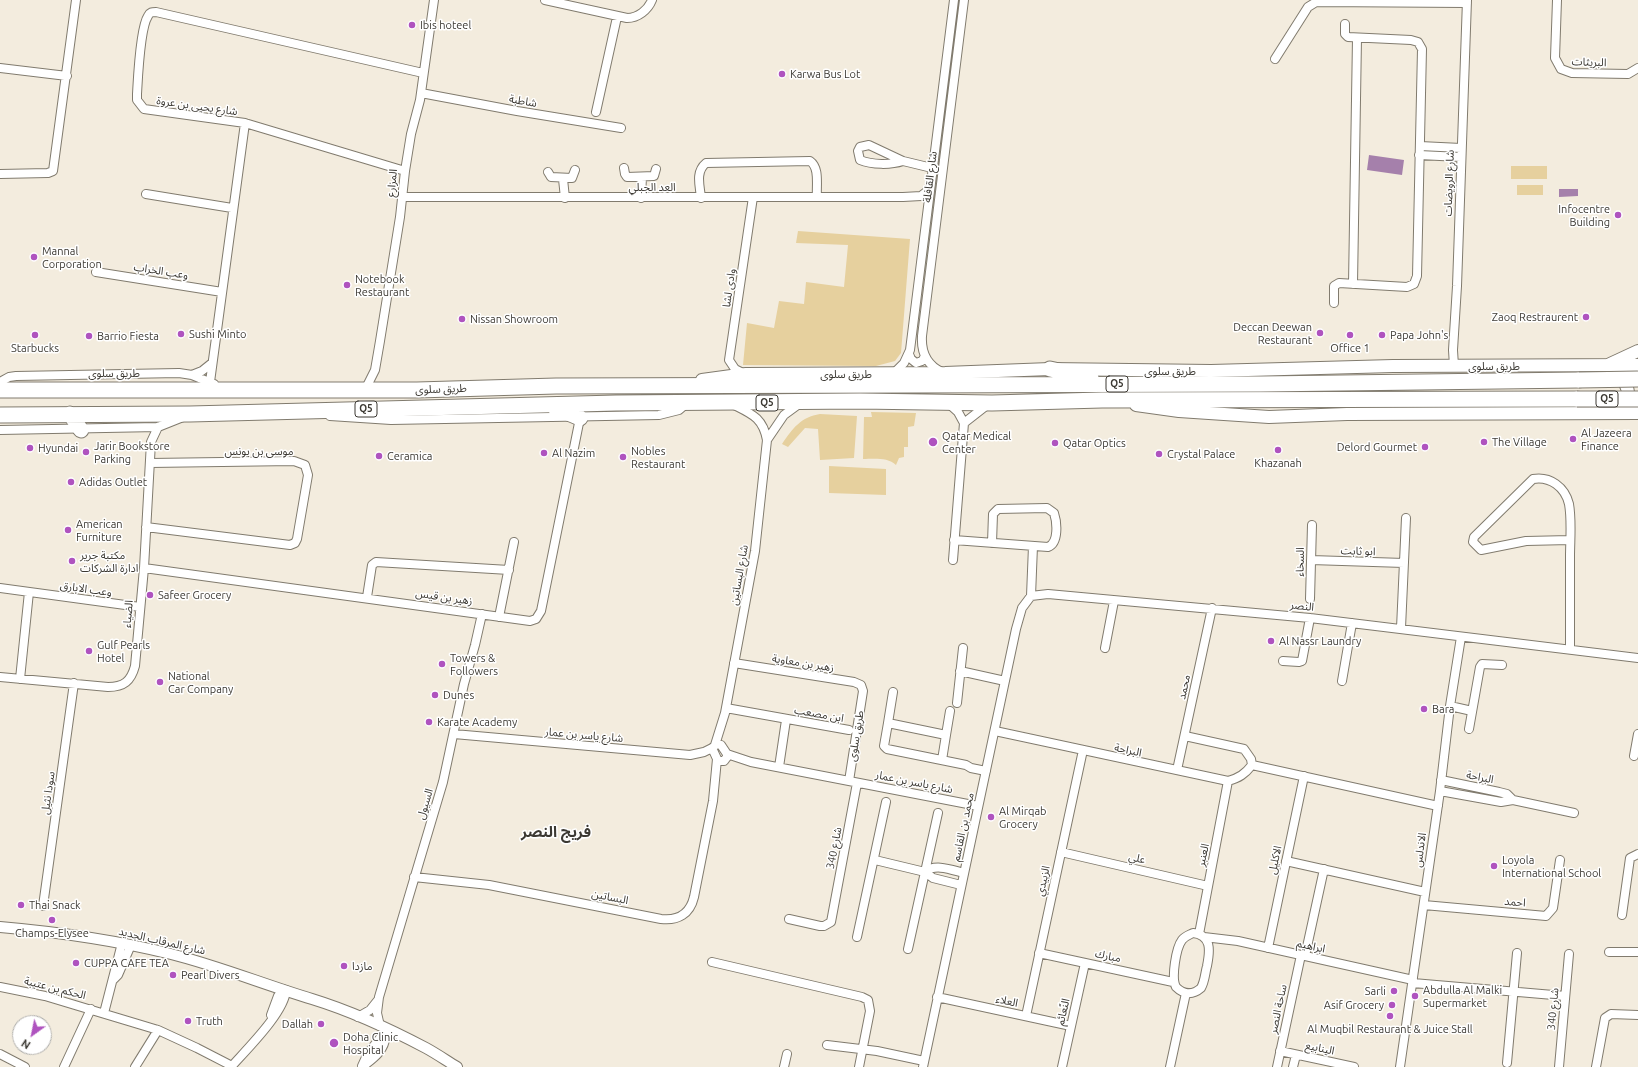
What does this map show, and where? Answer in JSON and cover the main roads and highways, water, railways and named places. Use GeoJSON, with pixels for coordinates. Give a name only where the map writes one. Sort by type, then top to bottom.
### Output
{"type":"FeatureCollection","features":[{"type":"Feature","properties":{"kind":"highway"},"geometry":{"type":"LineString","coordinates":[[1050,369],[1119,384]]}},
{"type":"Feature","properties":{"kind":"highway","name":"طريق سلوى"},"geometry":{"type":"LineString","coordinates":[[0,390],[386,390],[655,386],[1119,384],[1638,379]]}},
{"type":"Feature","properties":{"kind":"highway"},"geometry":{"type":"LineString","coordinates":[[0,398],[91,397],[107,395],[120,390]]}},
{"type":"Feature","properties":{"kind":"highway","name":"طريق سلوى"},"geometry":{"type":"LineString","coordinates":[[0,415],[190,414],[547,405],[945,401],[992,403],[1102,400],[1578,406],[1638,399]]}},
{"type":"Feature","properties":{"kind":"highway"},"geometry":{"type":"LineString","coordinates":[[547,405],[580,418]]}},
{"type":"Feature","properties":{"kind":"highway"},"geometry":{"type":"LineString","coordinates":[[70,414],[81,430]]}},
{"type":"Feature","properties":{"kind":"main road"},"geometry":{"type":"LineString","coordinates":[[1606,365],[1638,351]]}},
{"type":"Feature","properties":{"kind":"main road"},"geometry":{"type":"LineString","coordinates":[[1606,365],[1618,372],[1628,390],[1629,396],[1625,405],[1614,413]]}},
{"type":"Feature","properties":{"kind":"main road","name":"طريق سلوى"},"geometry":{"type":"LineString","coordinates":[[655,386],[746,374],[893,374],[1050,369],[1211,371],[1454,366],[1638,366]]}},
{"type":"Feature","properties":{"kind":"main road"},"geometry":{"type":"LineString","coordinates":[[1578,406],[1587,418],[1629,419],[1638,421]]}},
{"type":"Feature","properties":{"kind":"main road","name":"طريق سلوى"},"geometry":{"type":"LineString","coordinates":[[1578,406],[1614,413],[1638,413]]}},
{"type":"Feature","properties":{"kind":"place","name":"Ibis hoteel"},"geometry":{"type":"Point","coordinates":[412,25]}},
{"type":"Feature","properties":{"kind":"place","name":"Karwa Bus Lot"},"geometry":{"type":"Point","coordinates":[782,74]}},
{"type":"Feature","properties":{"kind":"place","name":"Infocentre Building"},"geometry":{"type":"Point","coordinates":[1618,215]}},
{"type":"Feature","properties":{"kind":"place","name":"Mannal Corporation"},"geometry":{"type":"Point","coordinates":[34,257]}},
{"type":"Feature","properties":{"kind":"place","name":"Notebook Restaurant"},"geometry":{"type":"Point","coordinates":[347,285]}},
{"type":"Feature","properties":{"kind":"place","name":"Zaoq Restraurent"},"geometry":{"type":"Point","coordinates":[1586,317]}},
{"type":"Feature","properties":{"kind":"place","name":"Nissan Showroom"},"geometry":{"type":"Point","coordinates":[462,319]}},
{"type":"Feature","properties":{"kind":"place","name":"Deccan Deewan Restaurant"},"geometry":{"type":"Point","coordinates":[1320,333]}},
{"type":"Feature","properties":{"kind":"place","name":"Sushi Minto"},"geometry":{"type":"Point","coordinates":[181,334]}},
{"type":"Feature","properties":{"kind":"place","name":"Starbucks"},"geometry":{"type":"Point","coordinates":[35,335]}},
{"type":"Feature","properties":{"kind":"place","name":"Office 1"},"geometry":{"type":"Point","coordinates":[1350,335]}},
{"type":"Feature","properties":{"kind":"place","name":"Papa John's"},"geometry":{"type":"Point","coordinates":[1382,335]}},
{"type":"Feature","properties":{"kind":"place","name":"Barrio Fiesta"},"geometry":{"type":"Point","coordinates":[89,336]}},
{"type":"Feature","properties":{"kind":"place","name":"Al Jazeera Finance"},"geometry":{"type":"Point","coordinates":[1573,439]}},
{"type":"Feature","properties":{"kind":"place","name":"Qatar Medical Center"},"geometry":{"type":"Point","coordinates":[933,442]}},
{"type":"Feature","properties":{"kind":"place","name":"The Village"},"geometry":{"type":"Point","coordinates":[1484,442]}},
{"type":"Feature","properties":{"kind":"place","name":"Qatar Optics"},"geometry":{"type":"Point","coordinates":[1055,443]}},
{"type":"Feature","properties":{"kind":"place","name":"Delord Gourmet"},"geometry":{"type":"Point","coordinates":[1425,447]}},
{"type":"Feature","properties":{"kind":"place","name":"Hyundai"},"geometry":{"type":"Point","coordinates":[30,448]}},
{"type":"Feature","properties":{"kind":"place","name":"Khazanah"},"geometry":{"type":"Point","coordinates":[1278,450]}},
{"type":"Feature","properties":{"kind":"place","name":"Jarir Bookstore Parking"},"geometry":{"type":"Point","coordinates":[86,452]}},
{"type":"Feature","properties":{"kind":"place","name":"Al Nazim"},"geometry":{"type":"Point","coordinates":[544,453]}},
{"type":"Feature","properties":{"kind":"place","name":"Crystal Palace"},"geometry":{"type":"Point","coordinates":[1159,454]}},
{"type":"Feature","properties":{"kind":"place","name":"Ceramica"},"geometry":{"type":"Point","coordinates":[379,456]}},
{"type":"Feature","properties":{"kind":"place","name":"Nobles Restaurant"},"geometry":{"type":"Point","coordinates":[623,457]}},
{"type":"Feature","properties":{"kind":"place","name":"Adidas Outlet"},"geometry":{"type":"Point","coordinates":[71,482]}},
{"type":"Feature","properties":{"kind":"place","name":"American Furniture"},"geometry":{"type":"Point","coordinates":[68,530]}},
{"type":"Feature","properties":{"kind":"place","name":"مكتبة جرير ادارة الشركات"},"geometry":{"type":"Point","coordinates":[72,561]}},
{"type":"Feature","properties":{"kind":"place","name":"Safeer Grocery"},"geometry":{"type":"Point","coordinates":[150,595]}},
{"type":"Feature","properties":{"kind":"place","name":"Al Nassr Laundry"},"geometry":{"type":"Point","coordinates":[1271,641]}},
{"type":"Feature","properties":{"kind":"place","name":"Gulf Pearls Hotel"},"geometry":{"type":"Point","coordinates":[89,651]}},
{"type":"Feature","properties":{"kind":"place","name":"Towers & Followers"},"geometry":{"type":"Point","coordinates":[442,664]}},
{"type":"Feature","properties":{"kind":"place","name":"National Car Company"},"geometry":{"type":"Point","coordinates":[160,682]}},
{"type":"Feature","properties":{"kind":"place","name":"Dunes"},"geometry":{"type":"Point","coordinates":[435,695]}},
{"type":"Feature","properties":{"kind":"place","name":"Bara"},"geometry":{"type":"Point","coordinates":[1424,709]}},
{"type":"Feature","properties":{"kind":"place","name":"Karate Academy"},"geometry":{"type":"Point","coordinates":[429,722]}},
{"type":"Feature","properties":{"kind":"place","name":"Al Mirqab Grocery"},"geometry":{"type":"Point","coordinates":[991,817]}},
{"type":"Feature","properties":{"kind":"place","name":"Loyola International School"},"geometry":{"type":"Point","coordinates":[1494,866]}},
{"type":"Feature","properties":{"kind":"place","name":"Thai Snack"},"geometry":{"type":"Point","coordinates":[21,905]}},
{"type":"Feature","properties":{"kind":"place","name":"Champs-Elysee"},"geometry":{"type":"Point","coordinates":[52,920]}},
{"type":"Feature","properties":{"kind":"place","name":"CUPPA CAFE TEA"},"geometry":{"type":"Point","coordinates":[76,963]}},
{"type":"Feature","properties":{"kind":"place","name":"مازدا"},"geometry":{"type":"Point","coordinates":[344,966]}},
{"type":"Feature","properties":{"kind":"place","name":"Pearl Divers"},"geometry":{"type":"Point","coordinates":[173,975]}},
{"type":"Feature","properties":{"kind":"place","name":"Sarli"},"geometry":{"type":"Point","coordinates":[1394,991]}},
{"type":"Feature","properties":{"kind":"place","name":"Abdulla Al Malki Supermarket"},"geometry":{"type":"Point","coordinates":[1415,996]}},
{"type":"Feature","properties":{"kind":"place","name":"Asif Grocery"},"geometry":{"type":"Point","coordinates":[1392,1005]}},
{"type":"Feature","properties":{"kind":"place","name":"Al Muqbil Restaurant & Juice Stall"},"geometry":{"type":"Point","coordinates":[1390,1016]}},
{"type":"Feature","properties":{"kind":"place","name":"Truth"},"geometry":{"type":"Point","coordinates":[188,1021]}},
{"type":"Feature","properties":{"kind":"place","name":"Dallah"},"geometry":{"type":"Point","coordinates":[321,1024]}},
{"type":"Feature","properties":{"kind":"place","name":"Doha Clinic Hospital"},"geometry":{"type":"Point","coordinates":[334,1043]}},
{"type":"Feature","properties":{"kind":"district","name":"فريج النصر"},"geometry":{"type":"Point","coordinates":[556,832]}}]}
